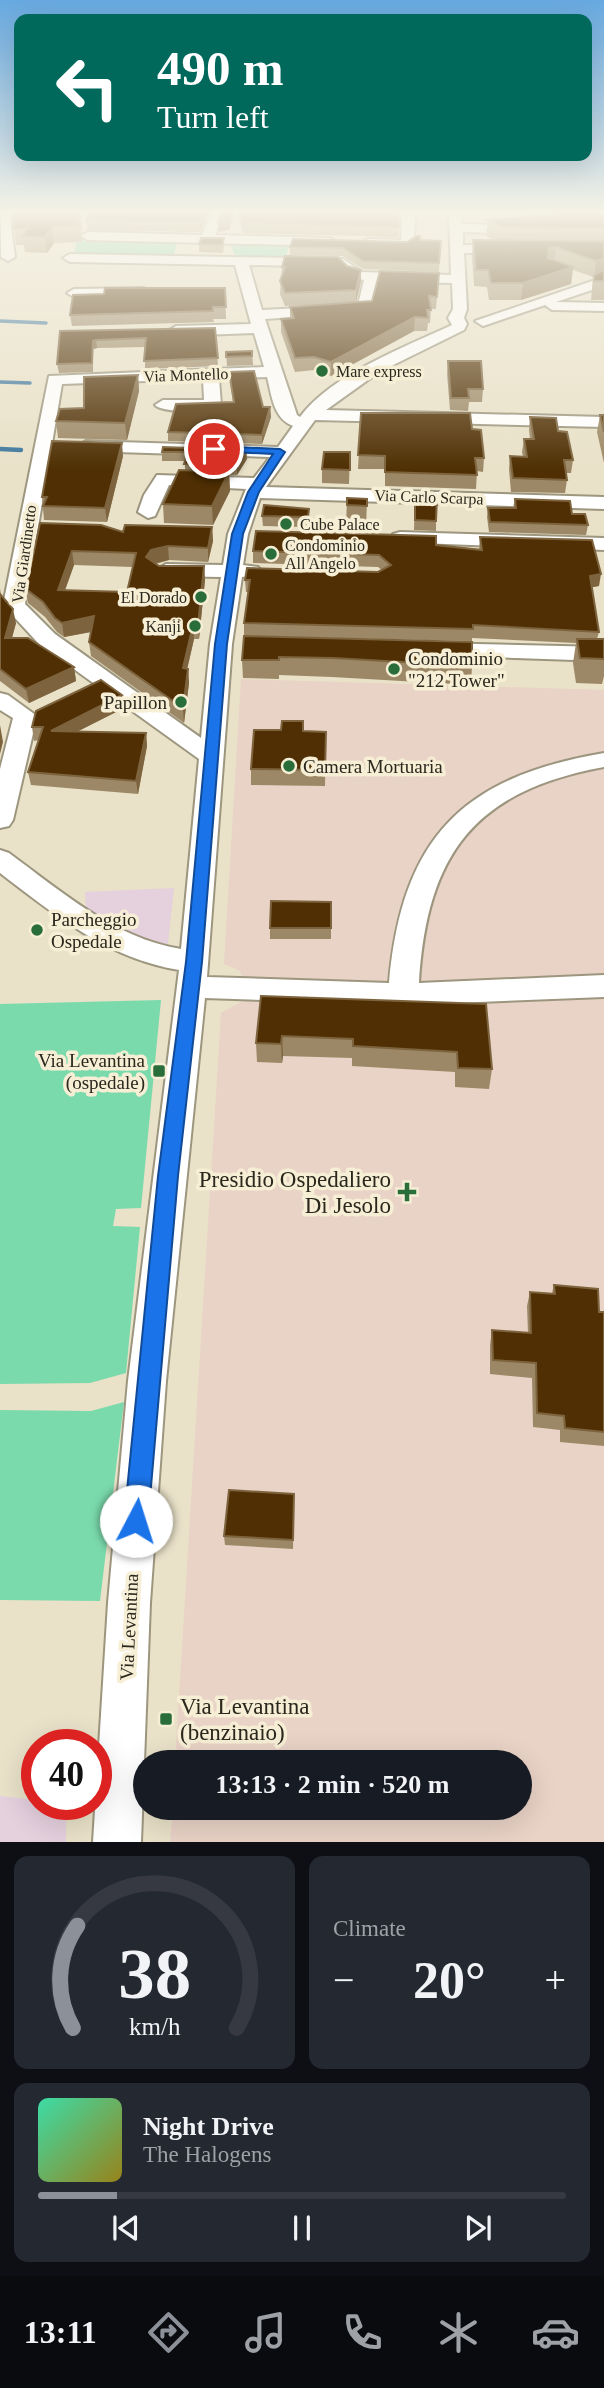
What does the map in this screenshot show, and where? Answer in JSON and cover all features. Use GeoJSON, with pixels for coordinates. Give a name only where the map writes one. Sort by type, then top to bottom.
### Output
{"type":"FeatureCollection","features":[{"type":"Feature","properties":{"kind":"street"},"geometry":{"type":"LineString","coordinates":[[247,298],[260,322],[287,416],[604,422]]}},
{"type":"Feature","properties":{"kind":"street"},"geometry":{"type":"LineString","coordinates":[[158,331],[365,309],[367,298]]}},
{"type":"Feature","properties":{"kind":"street"},"geometry":{"type":"LineString","coordinates":[[464,298],[471,323]]}},
{"type":"Feature","properties":{"kind":"street","name":"Via Levantina"},"geometry":{"type":"LineString","coordinates":[[110,1835],[146,1393],[213,758],[229,644],[232,570],[239,534],[256,488],[280,452],[310,415],[383,363],[471,323],[555,298]]}},
{"type":"Feature","properties":{"kind":"street","name":"Via Levantina"},"geometry":{"type":"LineString","coordinates":[[532,306],[604,307]]}},
{"type":"Feature","properties":{"kind":"street","name":"Via Montello"},"geometry":{"type":"LineString","coordinates":[[55,379],[275,372]]}},
{"type":"Feature","properties":{"kind":"street"},"geometry":{"type":"LineString","coordinates":[[163,405],[213,405],[211,374]]}},
{"type":"Feature","properties":{"kind":"street","name":"Via Giardinetto"},"geometry":{"type":"LineString","coordinates":[[55,379],[41,444],[14,606],[47,639],[213,758]]}},
{"type":"Feature","properties":{"kind":"street"},"geometry":{"type":"LineString","coordinates":[[281,393],[310,415]]}},
{"type":"Feature","properties":{"kind":"street"},"geometry":{"type":"LineString","coordinates":[[41,444],[280,452]]}},
{"type":"Feature","properties":{"kind":"street","name":"Via Carlo Scarpa"},"geometry":{"type":"LineString","coordinates":[[148,512],[153,495],[164,479],[256,488],[604,503]]}},
{"type":"Feature","properties":{"kind":"street"},"geometry":{"type":"LineString","coordinates":[[27,528],[54,529]]}},
{"type":"Feature","properties":{"kind":"street"},"geometry":{"type":"LineString","coordinates":[[373,537],[604,544]]}},
{"type":"Feature","properties":{"kind":"street"},"geometry":{"type":"LineString","coordinates":[[160,572],[272,572]]}},
{"type":"Feature","properties":{"kind":"street"},"geometry":{"type":"LineString","coordinates":[[410,649],[604,654]]}},
{"type":"Feature","properties":{"kind":"street"},"geometry":{"type":"LineString","coordinates":[[81,691],[103,681]]}},
{"type":"Feature","properties":{"kind":"street"},"geometry":{"type":"LineString","coordinates":[[0,700],[36,711],[0,820]]}},
{"type":"Feature","properties":{"kind":"street"},"geometry":{"type":"LineString","coordinates":[[403,995],[408,937],[416,900],[431,863],[457,827],[499,790],[545,772],[604,760]]}},
{"type":"Feature","properties":{"kind":"street"},"geometry":{"type":"LineString","coordinates":[[0,859],[106,936],[192,974],[403,995],[604,986]]}},
{"type":"Feature","properties":{"kind":"shaded area","name":"Presidio Ospedaliero Di Jesolo"},"geometry":{"type":"Polygon","coordinates":[[[241,679],[604,690],[604,1842],[170,1842],[172,1820],[532,1820],[532,1750],[176,1750],[221,1013],[243,1001],[249,989],[239,970],[224,964],[241,679]]]}},
{"type":"Feature","properties":{"kind":"shaded area"},"geometry":{"type":"Polygon","coordinates":[[[174,888],[168,944],[162,947],[126,936],[86,908],[85,892],[174,888]]]}},
{"type":"Feature","properties":{"kind":"shaded area"},"geometry":{"type":"Polygon","coordinates":[[[0,1796],[21,1798],[21,1820],[66,1820],[66,1842],[0,1842],[0,1796]]]}},
{"type":"Feature","properties":{"kind":"green space"},"geometry":{"type":"Polygon","coordinates":[[[161,1000],[141,1208],[116,1209],[113,1226],[140,1227],[126,1373],[90,1383],[0,1384],[0,1004],[161,1000]]]}},
{"type":"Feature","properties":{"kind":"green space"},"geometry":{"type":"Polygon","coordinates":[[[124,1402],[100,1601],[0,1600],[0,1410],[91,1411],[124,1402]]]}},
{"type":"Feature","properties":{"kind":"building"},"geometry":{"type":"Polygon","coordinates":[[[73,298],[226,298],[226,307],[213,307],[213,311],[70,315],[73,298]]]}},
{"type":"Feature","properties":{"kind":"building"},"geometry":{"type":"Polygon","coordinates":[[[373,298],[429,298],[431,310],[427,310],[428,318],[415,317],[331,362],[314,357],[295,358],[281,319],[294,318],[290,307],[372,301],[373,298]]]}},
{"type":"Feature","properties":{"kind":"building"},"geometry":{"type":"Polygon","coordinates":[[[215,328],[218,358],[144,361],[146,338],[96,340],[93,341],[92,363],[57,364],[60,331],[215,328]]]}},
{"type":"Feature","properties":{"kind":"building"},"geometry":{"type":"Polygon","coordinates":[[[252,351],[252,356],[226,357],[226,352],[252,351]]]}},
{"type":"Feature","properties":{"kind":"building"},"geometry":{"type":"Polygon","coordinates":[[[448,361],[481,361],[483,389],[468,389],[469,398],[451,398],[448,361]]]}},
{"type":"Feature","properties":{"kind":"building"},"geometry":{"type":"Polygon","coordinates":[[[254,371],[263,407],[270,407],[262,435],[168,432],[176,404],[234,402],[229,372],[254,371]]]}},
{"type":"Feature","properties":{"kind":"building"},"geometry":{"type":"Polygon","coordinates":[[[138,375],[125,423],[56,421],[60,409],[84,408],[84,377],[138,375]]]}},
{"type":"Feature","properties":{"kind":"building"},"geometry":{"type":"Polygon","coordinates":[[[361,413],[470,413],[472,429],[481,430],[484,458],[475,458],[477,475],[385,472],[385,456],[358,455],[361,413]]]}},
{"type":"Feature","properties":{"kind":"building"},"geometry":{"type":"Polygon","coordinates":[[[600,415],[604,415],[604,432],[600,415]]]}},
{"type":"Feature","properties":{"kind":"building"},"geometry":{"type":"Polygon","coordinates":[[[530,417],[556,418],[558,431],[567,432],[573,460],[564,460],[567,480],[513,478],[510,456],[527,457],[524,439],[534,439],[530,417]]]}},
{"type":"Feature","properties":{"kind":"building"},"geometry":{"type":"Polygon","coordinates":[[[52,441],[122,443],[105,508],[43,506],[47,497],[42,497],[52,441]]]}},
{"type":"Feature","properties":{"kind":"building"},"geometry":{"type":"Polygon","coordinates":[[[163,447],[246,450],[237,465],[184,464],[188,452],[162,452],[163,447]]]}},
{"type":"Feature","properties":{"kind":"building"},"geometry":{"type":"Polygon","coordinates":[[[324,452],[350,452],[350,470],[322,469],[324,452]]]}},
{"type":"Feature","properties":{"kind":"building"},"geometry":{"type":"Polygon","coordinates":[[[179,470],[229,472],[212,506],[163,504],[179,470]]]}},
{"type":"Feature","properties":{"kind":"building"},"geometry":{"type":"Polygon","coordinates":[[[415,496],[437,497],[436,521],[415,520],[415,496]]]}},
{"type":"Feature","properties":{"kind":"building"},"geometry":{"type":"Polygon","coordinates":[[[347,498],[367,499],[367,506],[347,505],[347,498]]]}},
{"type":"Feature","properties":{"kind":"building"},"geometry":{"type":"Polygon","coordinates":[[[515,499],[570,501],[572,514],[585,514],[588,525],[490,522],[488,508],[516,508],[515,499]]]}},
{"type":"Feature","properties":{"kind":"building"},"geometry":{"type":"Polygon","coordinates":[[[264,505],[309,509],[308,517],[262,516],[264,505]]]}},
{"type":"Feature","properties":{"kind":"building"},"geometry":{"type":"Polygon","coordinates":[[[40,523],[101,525],[123,532],[125,525],[212,527],[208,548],[168,546],[151,550],[146,557],[159,566],[204,566],[198,625],[193,625],[183,668],[188,669],[183,708],[89,642],[94,616],[62,623],[43,602],[26,589],[40,523]],[[72,551],[58,590],[127,592],[136,553],[72,551]]]}},
{"type":"Feature","properties":{"kind":"building"},"geometry":{"type":"Polygon","coordinates":[[[256,531],[436,536],[436,545],[482,550],[480,537],[592,540],[601,574],[590,576],[599,632],[473,625],[473,629],[244,623],[250,580],[245,580],[247,568],[378,572],[391,565],[379,555],[253,551],[256,531]]]}},
{"type":"Feature","properties":{"kind":"building"},"geometry":{"type":"Polygon","coordinates":[[[0,594],[13,609],[5,638],[28,638],[74,667],[26,689],[0,669],[0,594]]]}},
{"type":"Feature","properties":{"kind":"building"},"geometry":{"type":"Polygon","coordinates":[[[244,636],[472,642],[472,666],[333,658],[279,657],[279,660],[242,660],[244,636]]]}},
{"type":"Feature","properties":{"kind":"building"},"geometry":{"type":"Polygon","coordinates":[[[577,639],[604,639],[604,659],[580,658],[577,639]]]}},
{"type":"Feature","properties":{"kind":"building"},"geometry":{"type":"Polygon","coordinates":[[[101,680],[122,695],[51,731],[146,733],[136,781],[28,772],[43,727],[32,727],[36,711],[101,680]]]}},
{"type":"Feature","properties":{"kind":"building","name":"Camera Mortuaria"},"geometry":{"type":"Polygon","coordinates":[[[282,721],[303,721],[303,731],[326,732],[325,770],[251,769],[254,730],[281,730],[282,721]]]}},
{"type":"Feature","properties":{"kind":"building"},"geometry":{"type":"Polygon","coordinates":[[[271,901],[331,902],[331,928],[270,928],[271,901]]]}},
{"type":"Feature","properties":{"kind":"building"},"geometry":{"type":"Polygon","coordinates":[[[261,996],[486,1004],[492,1069],[458,1068],[457,1052],[353,1046],[353,1039],[282,1036],[281,1044],[256,1043],[261,996]]]}},
{"type":"Feature","properties":{"kind":"building"},"geometry":{"type":"Polygon","coordinates":[[[554,1285],[598,1289],[599,1312],[604,1312],[604,1432],[565,1428],[564,1416],[537,1413],[536,1363],[493,1360],[492,1330],[531,1333],[530,1292],[555,1294],[554,1285]]]}},
{"type":"Feature","properties":{"kind":"building"},"geometry":{"type":"Polygon","coordinates":[[[229,1490],[294,1494],[293,1540],[224,1536],[229,1490]]]}},
{"type":"Feature","properties":{"kind":"waterway"},"geometry":{"type":"LineString","coordinates":[[0,321],[46,323]]}},
{"type":"Feature","properties":{"kind":"waterway"},"geometry":{"type":"LineString","coordinates":[[0,382],[30,383]]}},
{"type":"Feature","properties":{"kind":"waterway"},"geometry":{"type":"LineString","coordinates":[[0,449],[21,450]]}},
{"type":"Feature","properties":{"kind":"place","name":"Mare express"},"geometry":{"type":"Point","coordinates":[322,371]}},
{"type":"Feature","properties":{"kind":"place","name":"Cube Palace"},"geometry":{"type":"Point","coordinates":[286,524]}},
{"type":"Feature","properties":{"kind":"place","name":"Condominio All Angelo"},"geometry":{"type":"Point","coordinates":[271,554]}},
{"type":"Feature","properties":{"kind":"place","name":"El Dorado"},"geometry":{"type":"Point","coordinates":[201,597]}},
{"type":"Feature","properties":{"kind":"place","name":"Kanji"},"geometry":{"type":"Point","coordinates":[195,626]}},
{"type":"Feature","properties":{"kind":"place","name":"Condominio \"212 Tower\""},"geometry":{"type":"Point","coordinates":[394,669]}},
{"type":"Feature","properties":{"kind":"place","name":"Papillon"},"geometry":{"type":"Point","coordinates":[181,702]}},
{"type":"Feature","properties":{"kind":"place","name":"Camera Mortuaria"},"geometry":{"type":"Point","coordinates":[289,766]}},
{"type":"Feature","properties":{"kind":"place","name":"Parcheggio Ospedale"},"geometry":{"type":"Point","coordinates":[37,930]}},
{"type":"Feature","properties":{"kind":"place","name":"Via Levantina (ospedale)"},"geometry":{"type":"Point","coordinates":[159,1071]}},
{"type":"Feature","properties":{"kind":"place","name":"Presidio Ospedaliero Di Jesolo"},"geometry":{"type":"Point","coordinates":[407,1192]}},
{"type":"Feature","properties":{"kind":"place","name":"Via Levantina (benzinaio)"},"geometry":{"type":"Point","coordinates":[166,1719]}},
{"type":"Feature","properties":{"kind":"route"},"geometry":{"type":"LineString","coordinates":[[136,1521],[168,1176],[194,962],[221,644],[238,534],[253,492],[280,452],[214,449]]}}]}
